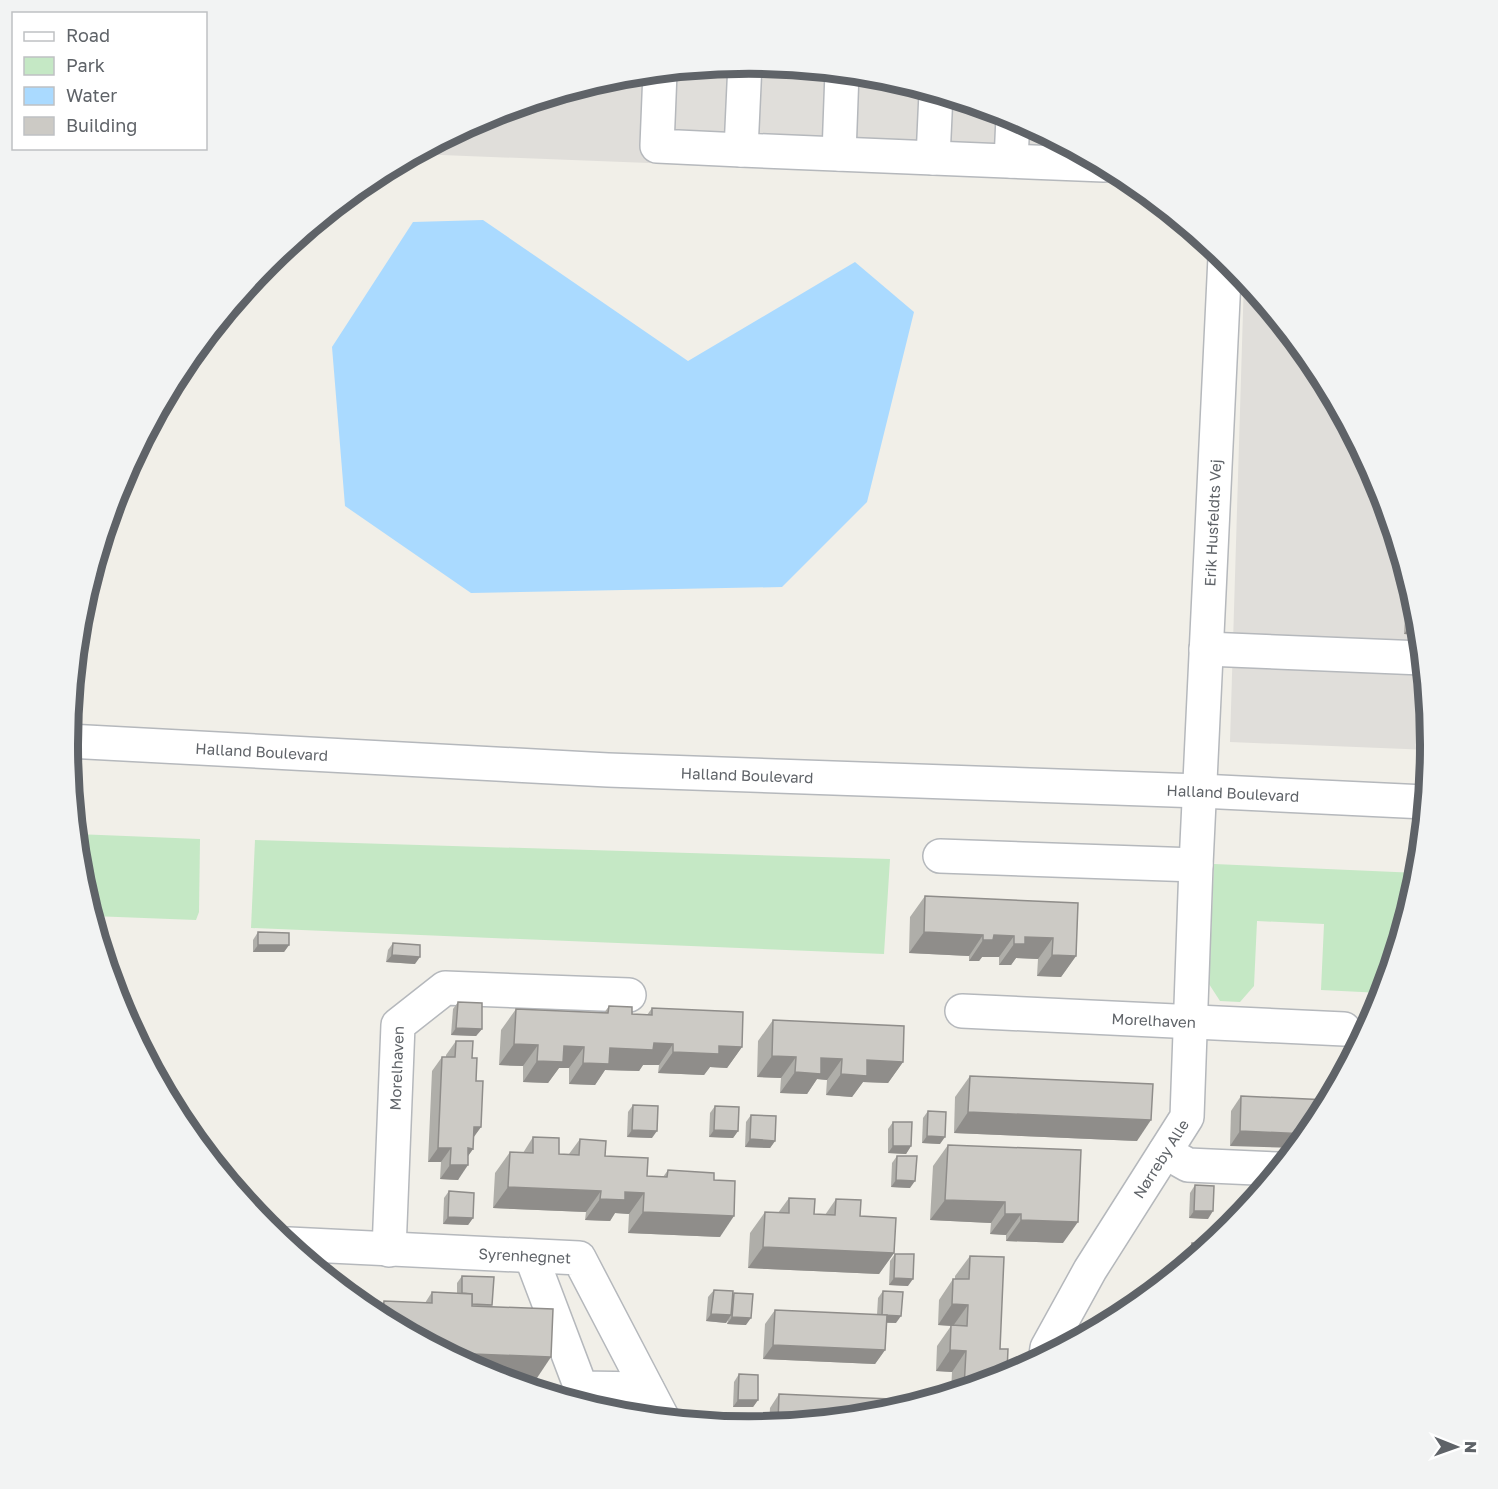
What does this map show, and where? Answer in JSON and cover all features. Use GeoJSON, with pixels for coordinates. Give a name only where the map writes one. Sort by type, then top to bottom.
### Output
{"type":"FeatureCollection","features":[{"type":"Feature","properties":{"kind":"street"},"geometry":{"type":"LineString","coordinates":[[741,150],[744,74]]}},
{"type":"Feature","properties":{"kind":"street"},"geometry":{"type":"LineString","coordinates":[[660,79],[657,146],[1086,164]]}},
{"type":"Feature","properties":{"kind":"street"},"geometry":{"type":"LineString","coordinates":[[839,154],[842,80]]}},
{"type":"Feature","properties":{"kind":"street"},"geometry":{"type":"LineString","coordinates":[[933,158],[936,100]]}},
{"type":"Feature","properties":{"kind":"street"},"geometry":{"type":"LineString","coordinates":[[1011,161],[1013,128]]}},
{"type":"Feature","properties":{"kind":"street","name":"Erik Husfeldts Vej"},"geometry":{"type":"LineString","coordinates":[[1200,790],[1224,271]]}},
{"type":"Feature","properties":{"kind":"street"},"geometry":{"type":"LineString","coordinates":[[1206,649],[1414,658]]}},
{"type":"Feature","properties":{"kind":"street","name":"Halland Boulevard"},"geometry":{"type":"LineString","coordinates":[[78,742],[608,770],[1200,790],[1417,802]]}},
{"type":"Feature","properties":{"kind":"street","name":"Nørreby Alle"},"geometry":{"type":"LineString","coordinates":[[1048,1345],[1090,1270],[1187,1117],[1200,790]]}},
{"type":"Feature","properties":{"kind":"street"},"geometry":{"type":"LineString","coordinates":[[940,856],[1196,865]]}},
{"type":"Feature","properties":{"kind":"street","name":"Morelhaven"},"geometry":{"type":"LineString","coordinates":[[389,1250],[398,1025],[445,988],[629,995]]}},
{"type":"Feature","properties":{"kind":"street","name":"Morelhaven"},"geometry":{"type":"LineString","coordinates":[[962,1011],[1344,1029]]}},
{"type":"Feature","properties":{"kind":"street"},"geometry":{"type":"LineString","coordinates":[[1166,1152],[1188,1165],[1268,1169]]}},
{"type":"Feature","properties":{"kind":"street","name":"Syrenhegnet"},"geometry":{"type":"LineString","coordinates":[[303,1245],[579,1257],[654,1403]]}},
{"type":"Feature","properties":{"kind":"street"},"geometry":{"type":"LineString","coordinates":[[531,1256],[581,1388],[654,1403]]}},
{"type":"Feature","properties":{"kind":"shaded area"},"geometry":{"type":"Polygon","coordinates":[[[705,75],[793,75],[880,86],[965,109],[1046,143],[1113,181],[430,155],[492,125],[533,109],[618,86],[705,75]]]}},
{"type":"Feature","properties":{"kind":"shaded area"},"geometry":{"type":"Polygon","coordinates":[[[1244,292],[1281,336],[1307,372],[1351,448],[1369,488],[1397,571],[1407,614],[1419,701],[1420,750],[1230,742],[1244,292]]]}},
{"type":"Feature","properties":{"kind":"green space"},"geometry":{"type":"Polygon","coordinates":[[[84,834],[200,839],[199,912],[196,920],[101,916],[84,834]]]}},
{"type":"Feature","properties":{"kind":"green space"},"geometry":{"type":"Polygon","coordinates":[[[255,840],[890,859],[884,954],[251,928],[255,840]]]}},
{"type":"Feature","properties":{"kind":"green space"},"geometry":{"type":"Polygon","coordinates":[[[1214,864],[1407,873],[1397,918],[1372,993],[1321,990],[1324,924],[1257,921],[1254,986],[1240,1002],[1220,1001],[1209,984],[1214,864]]]}},
{"type":"Feature","properties":{"kind":"water"},"geometry":{"type":"Polygon","coordinates":[[[483,220],[688,361],[855,262],[914,312],[867,502],[782,587],[471,593],[345,506],[332,347],[413,222],[483,220]]]}},
{"type":"Feature","properties":{"kind":"building"},"geometry":{"type":"Polygon","coordinates":[[[925,896],[1078,903],[1076,956],[1052,955],[1053,938],[1025,937],[1025,944],[1014,944],[1014,936],[994,935],[993,940],[983,940],[983,935],[924,932],[925,896]]]}},
{"type":"Feature","properties":{"kind":"building"},"geometry":{"type":"Polygon","coordinates":[[[258,932],[289,933],[289,945],[258,945],[258,932]]]}},
{"type":"Feature","properties":{"kind":"building"},"geometry":{"type":"Polygon","coordinates":[[[393,943],[420,945],[420,957],[392,955],[393,943]]]}},
{"type":"Feature","properties":{"kind":"building"},"geometry":{"type":"Polygon","coordinates":[[[458,1002],[482,1003],[482,1029],[456,1028],[458,1002]]]}},
{"type":"Feature","properties":{"kind":"building"},"geometry":{"type":"Polygon","coordinates":[[[609,1006],[632,1007],[632,1014],[652,1015],[652,1008],[743,1012],[742,1047],[719,1046],[719,1054],[673,1052],[673,1044],[654,1043],[653,1050],[610,1048],[609,1064],[583,1063],[584,1047],[564,1046],[563,1062],[537,1061],[538,1045],[514,1044],[516,1009],[608,1013],[609,1006]]]}},
{"type":"Feature","properties":{"kind":"building"},"geometry":{"type":"Polygon","coordinates":[[[773,1020],[904,1026],[903,1062],[867,1060],[867,1076],[841,1074],[842,1059],[821,1058],[821,1074],[795,1072],[796,1057],[772,1056],[773,1020]]]}},
{"type":"Feature","properties":{"kind":"building"},"geometry":{"type":"Polygon","coordinates":[[[456,1041],[473,1041],[472,1058],[477,1058],[476,1081],[483,1081],[481,1127],[474,1127],[473,1149],[468,1148],[468,1165],[450,1165],[451,1148],[438,1148],[442,1057],[455,1057],[456,1041]]]}},
{"type":"Feature","properties":{"kind":"building"},"geometry":{"type":"Polygon","coordinates":[[[970,1076],[1153,1084],[1151,1120],[968,1112],[970,1076]]]}},
{"type":"Feature","properties":{"kind":"building"},"geometry":{"type":"Polygon","coordinates":[[[1241,1096],[1318,1100],[1295,1133],[1240,1131],[1241,1096]]]}},
{"type":"Feature","properties":{"kind":"building"},"geometry":{"type":"Polygon","coordinates":[[[633,1105],[658,1106],[657,1131],[632,1130],[633,1105]]]}},
{"type":"Feature","properties":{"kind":"building"},"geometry":{"type":"Polygon","coordinates":[[[715,1106],[739,1107],[738,1131],[714,1130],[715,1106]]]}},
{"type":"Feature","properties":{"kind":"building"},"geometry":{"type":"Polygon","coordinates":[[[928,1111],[946,1112],[945,1137],[927,1136],[928,1111]]]}},
{"type":"Feature","properties":{"kind":"building"},"geometry":{"type":"Polygon","coordinates":[[[751,1115],[776,1116],[775,1141],[750,1139],[751,1115]]]}},
{"type":"Feature","properties":{"kind":"building"},"geometry":{"type":"Polygon","coordinates":[[[893,1122],[912,1122],[911,1146],[893,1146],[893,1122]]]}},
{"type":"Feature","properties":{"kind":"building"},"geometry":{"type":"Polygon","coordinates":[[[533,1137],[559,1138],[559,1154],[579,1155],[580,1139],[606,1141],[605,1156],[648,1158],[647,1176],[667,1177],[668,1170],[714,1173],[714,1180],[735,1181],[734,1216],[643,1212],[644,1193],[625,1192],[625,1200],[600,1199],[601,1191],[508,1187],[510,1152],[533,1153],[533,1137]]]}},
{"type":"Feature","properties":{"kind":"building"},"geometry":{"type":"Polygon","coordinates":[[[948,1145],[1081,1150],[1078,1222],[1021,1220],[1021,1214],[1005,1214],[1005,1202],[945,1200],[948,1145]]]}},
{"type":"Feature","properties":{"kind":"building"},"geometry":{"type":"Polygon","coordinates":[[[897,1156],[917,1156],[915,1181],[896,1180],[897,1156]]]}},
{"type":"Feature","properties":{"kind":"building"},"geometry":{"type":"Polygon","coordinates":[[[1195,1185],[1214,1186],[1213,1211],[1194,1211],[1195,1185]]]}},
{"type":"Feature","properties":{"kind":"building"},"geometry":{"type":"Polygon","coordinates":[[[449,1191],[474,1193],[473,1218],[448,1217],[449,1191]]]}},
{"type":"Feature","properties":{"kind":"building"},"geometry":{"type":"Polygon","coordinates":[[[789,1198],[815,1199],[814,1214],[835,1215],[836,1199],[861,1200],[860,1216],[896,1218],[894,1253],[763,1247],[765,1212],[789,1213],[789,1198]]]}},
{"type":"Feature","properties":{"kind":"building"},"geometry":{"type":"Polygon","coordinates":[[[895,1254],[914,1254],[913,1279],[894,1278],[895,1254]]]}},
{"type":"Feature","properties":{"kind":"building"},"geometry":{"type":"Polygon","coordinates":[[[970,1256],[1004,1257],[1000,1349],[1008,1349],[1007,1363],[964,1380],[966,1351],[950,1350],[951,1325],[967,1326],[968,1305],[952,1304],[953,1279],[969,1279],[970,1256]]]}},
{"type":"Feature","properties":{"kind":"building"},"geometry":{"type":"Polygon","coordinates":[[[462,1276],[494,1277],[492,1305],[472,1304],[472,1294],[462,1293],[462,1276]]]}},
{"type":"Feature","properties":{"kind":"building"},"geometry":{"type":"Polygon","coordinates":[[[714,1290],[733,1291],[731,1315],[711,1314],[714,1290]]]}},
{"type":"Feature","properties":{"kind":"building"},"geometry":{"type":"Polygon","coordinates":[[[883,1291],[903,1292],[901,1316],[882,1315],[883,1291]]]}},
{"type":"Feature","properties":{"kind":"building"},"geometry":{"type":"Polygon","coordinates":[[[432,1292],[472,1294],[472,1306],[553,1309],[551,1357],[469,1354],[413,1326],[384,1307],[384,1301],[432,1303],[432,1292]]]}},
{"type":"Feature","properties":{"kind":"building"},"geometry":{"type":"Polygon","coordinates":[[[734,1293],[753,1294],[751,1318],[732,1317],[734,1293]]]}},
{"type":"Feature","properties":{"kind":"building"},"geometry":{"type":"Polygon","coordinates":[[[775,1310],[887,1315],[885,1350],[773,1345],[775,1310]]]}},
{"type":"Feature","properties":{"kind":"building"},"geometry":{"type":"Polygon","coordinates":[[[739,1374],[758,1375],[758,1400],[738,1400],[739,1374]]]}},
{"type":"Feature","properties":{"kind":"building"},"geometry":{"type":"Polygon","coordinates":[[[779,1394],[890,1399],[880,1403],[837,1410],[778,1415],[779,1394]]]}}]}
